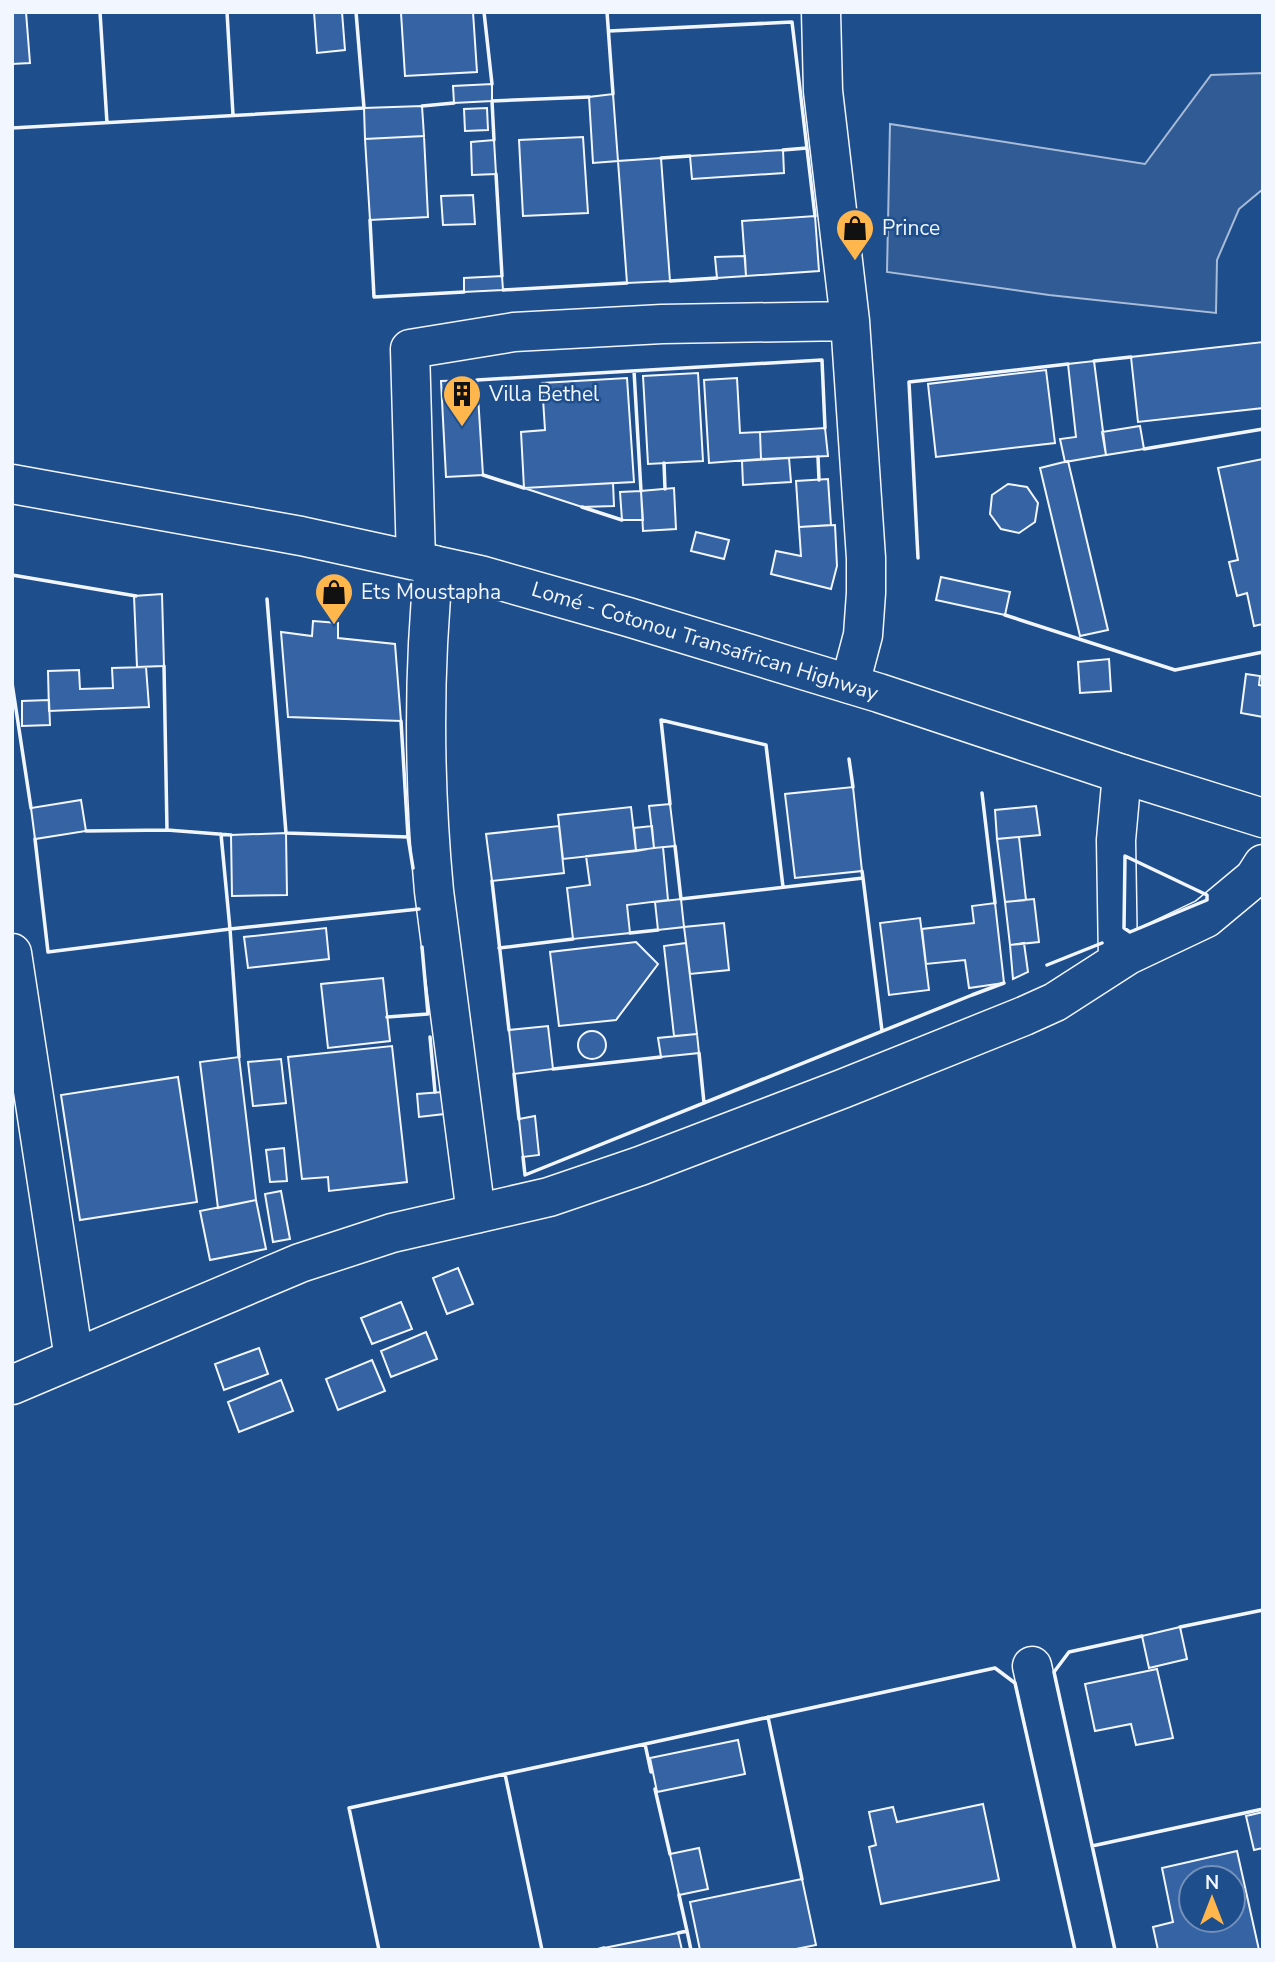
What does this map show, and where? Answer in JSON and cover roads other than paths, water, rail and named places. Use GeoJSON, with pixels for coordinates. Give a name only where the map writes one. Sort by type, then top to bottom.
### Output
{"type":"FeatureCollection","features":[{"type":"Feature","properties":{"kind":"main road"},"geometry":{"type":"LineString","coordinates":[[821,12],[823,91],[850,321],[866,558],[863,635],[850,684]]}},
{"type":"Feature","properties":{"kind":"main road"},"geometry":{"type":"LineString","coordinates":[[476,1214],[430,845],[425,563],[410,349],[514,332],[662,324],[850,321]]}},
{"type":"Feature","properties":{"kind":"main road","name":"Lomé - Cotonou Transafrican Highway"},"geometry":{"type":"LineString","coordinates":[[12,484],[288,534],[425,563],[556,596],[850,684],[1263,818]]}},
{"type":"Feature","properties":{"kind":"main road"},"geometry":{"type":"LineString","coordinates":[[1118,961],[1116,840],[1122,774]]}},
{"type":"Feature","properties":{"kind":"main road"},"geometry":{"type":"LineString","coordinates":[[12,1385],[300,1263],[392,1233],[549,1197],[640,1166],[831,1093],[1055,1002],[1118,961],[1206,918],[1254,878],[1263,864]]}},
{"type":"Feature","properties":{"kind":"main road"},"geometry":{"type":"LineString","coordinates":[[12,953],[24,1104],[74,1359]]}},
{"type":"Feature","properties":{"kind":"main road"},"geometry":{"type":"LineString","coordinates":[[1032,1666],[1095,1950]]}},
{"type":"Feature","properties":{"kind":"place","name":"Prince"},"geometry":{"type":"Point","coordinates":[855,262]}},
{"type":"Feature","properties":{"kind":"place","name":"Villa Bethel"},"geometry":{"type":"Point","coordinates":[462,428]}},
{"type":"Feature","properties":{"kind":"place","name":"Ets Moustapha"},"geometry":{"type":"Point","coordinates":[334,626]}}]}
